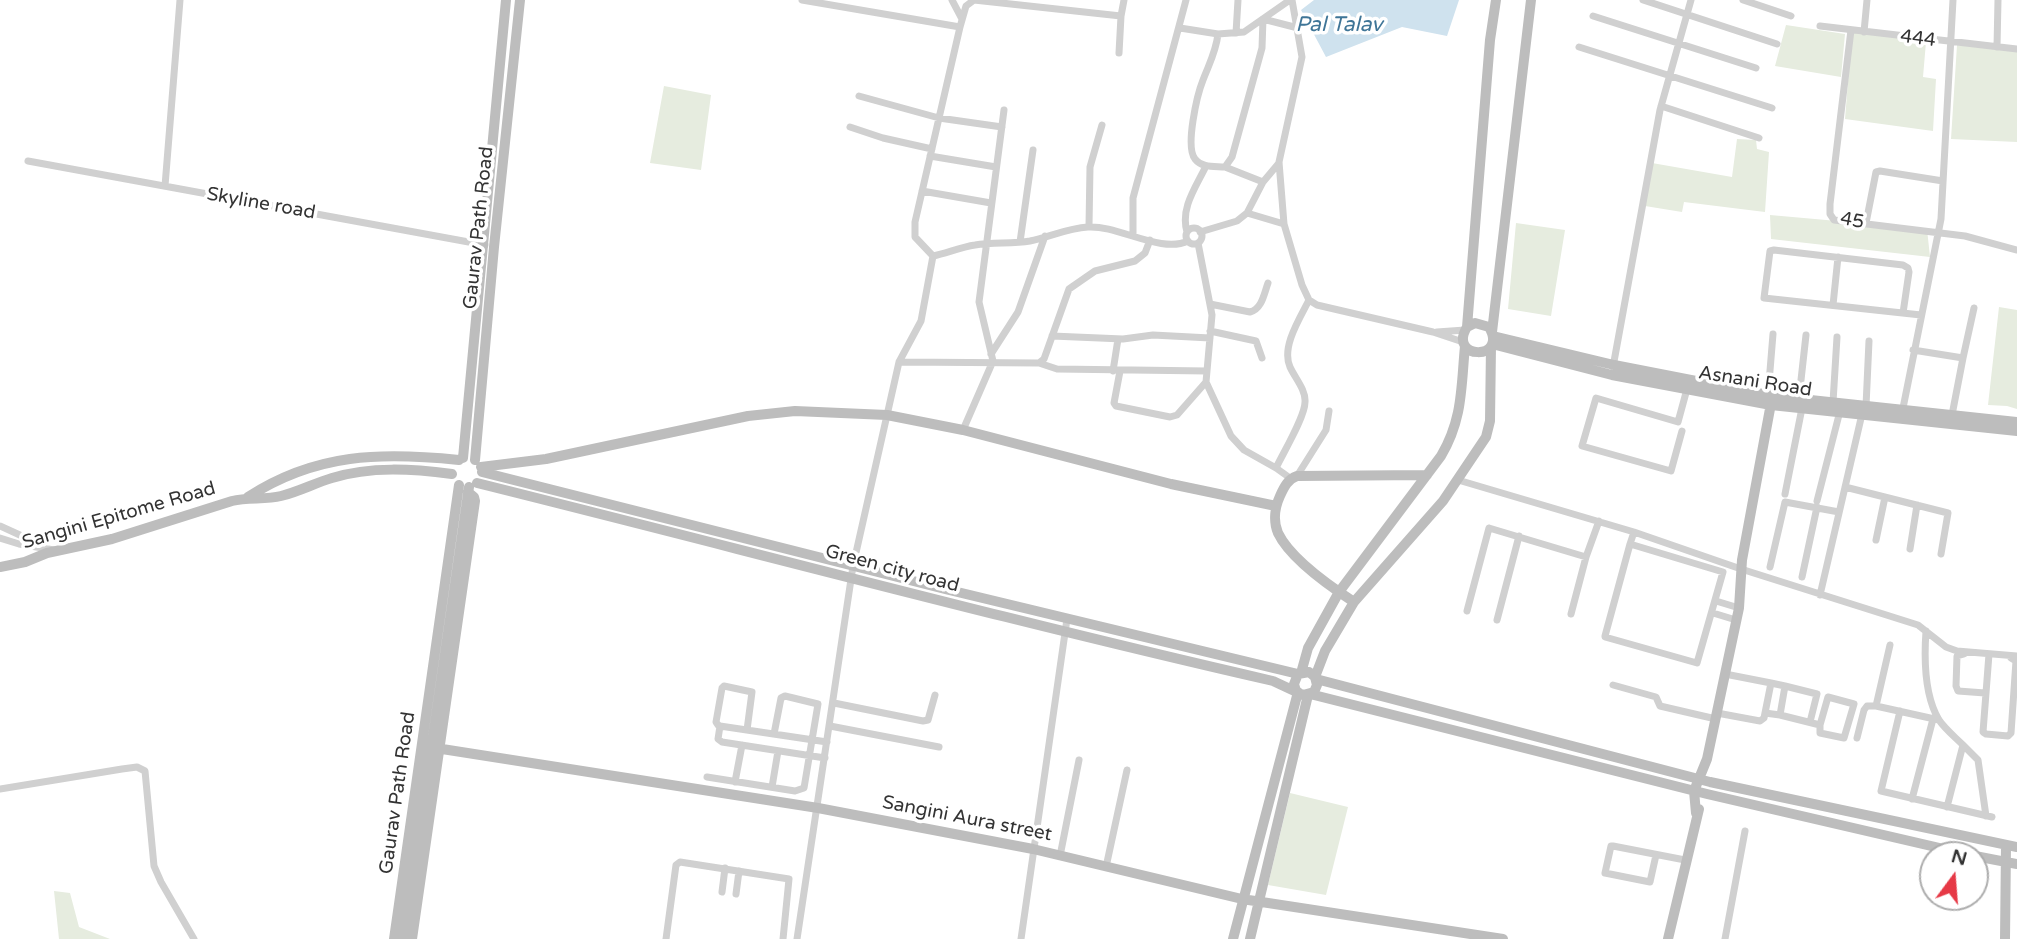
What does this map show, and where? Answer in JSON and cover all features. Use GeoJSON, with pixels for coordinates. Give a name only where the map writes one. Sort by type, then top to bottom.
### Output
{"type":"FeatureCollection","features":[{"type":"Feature","properties":{"kind":"street"},"geometry":{"type":"LineString","coordinates":[[165,186],[180,0]]}},
{"type":"Feature","properties":{"kind":"street","name":"Gaurav Path Road"},"geometry":{"type":"LineString","coordinates":[[461,459],[506,0]]}},
{"type":"Feature","properties":{"kind":"street","name":"Gaurav Path Road"},"geometry":{"type":"LineString","coordinates":[[404,939],[468,487],[479,466],[494,247],[520,0]]}},
{"type":"Feature","properties":{"kind":"street"},"geometry":{"type":"LineString","coordinates":[[802,0],[961,23]]}},
{"type":"Feature","properties":{"kind":"street"},"geometry":{"type":"LineString","coordinates":[[953,0],[961,23]]}},
{"type":"Feature","properties":{"kind":"street"},"geometry":{"type":"LineString","coordinates":[[933,256],[915,237],[915,222],[966,6],[974,0],[1121,16]]}},
{"type":"Feature","properties":{"kind":"street"},"geometry":{"type":"LineString","coordinates":[[1119,53],[1124,0]]}},
{"type":"Feature","properties":{"kind":"street"},"geometry":{"type":"LineString","coordinates":[[1133,234],[1133,198],[1186,0]]}},
{"type":"Feature","properties":{"kind":"street"},"geometry":{"type":"LineString","coordinates":[[1236,33],[1238,0]]}},
{"type":"Feature","properties":{"kind":"street"},"geometry":{"type":"LineString","coordinates":[[1180,28],[1218,34],[1244,32],[1291,0],[1301,45],[1301,67],[1279,162],[1284,224],[1309,300],[1328,308],[1433,332],[1465,336],[1478,353],[1492,340]]}},
{"type":"Feature","properties":{"kind":"street"},"geometry":{"type":"LineString","coordinates":[[1250,939],[1303,693],[1294,680],[1300,673],[1308,648],[1339,592],[1441,456],[1456,428],[1490,40],[1496,0]]}},
{"type":"Feature","properties":{"kind":"street"},"geometry":{"type":"LineString","coordinates":[[1303,693],[1316,688],[1316,678],[1325,651],[1354,602],[1443,501],[1486,437],[1490,421],[1492,340],[1531,0]]}},
{"type":"Feature","properties":{"kind":"street"},"geometry":{"type":"LineString","coordinates":[[1643,0],[1777,44]]}},
{"type":"Feature","properties":{"kind":"street"},"geometry":{"type":"LineString","coordinates":[[1613,370],[1661,106],[1691,0]]}},
{"type":"Feature","properties":{"kind":"street"},"geometry":{"type":"LineString","coordinates":[[1743,0],[1791,16]]}},
{"type":"Feature","properties":{"kind":"street"},"geometry":{"type":"LineString","coordinates":[[1864,32],[1867,0]]}},
{"type":"Feature","properties":{"kind":"street"},"geometry":{"type":"LineString","coordinates":[[1901,413],[1938,232],[1953,0]]}},
{"type":"Feature","properties":{"kind":"street"},"geometry":{"type":"LineString","coordinates":[[1997,47],[1998,0]]}},
{"type":"Feature","properties":{"kind":"street"},"geometry":{"type":"LineString","coordinates":[[1593,16],[1756,68]]}},
{"type":"Feature","properties":{"kind":"street"},"geometry":{"type":"LineString","coordinates":[[1263,19],[1298,28]]}},
{"type":"Feature","properties":{"kind":"street"},"geometry":{"type":"LineString","coordinates":[[1225,167],[1232,157],[1262,48],[1263,19]]}},
{"type":"Feature","properties":{"kind":"street","name":"444"},"geometry":{"type":"LineString","coordinates":[[1820,26],[2017,49]]}},
{"type":"Feature","properties":{"kind":"street","name":"45"},"geometry":{"type":"LineString","coordinates":[[1851,30],[1830,214],[1834,220],[1965,236],[2017,250]]}},
{"type":"Feature","properties":{"kind":"street"},"geometry":{"type":"LineString","coordinates":[[1218,34],[1216,51],[1202,82],[1189,146],[1195,160],[1206,166],[1225,167],[1263,181]]}},
{"type":"Feature","properties":{"kind":"street"},"geometry":{"type":"LineString","coordinates":[[1579,47],[1772,108]]}},
{"type":"Feature","properties":{"kind":"street"},"geometry":{"type":"LineString","coordinates":[[859,96],[939,118],[1002,127]]}},
{"type":"Feature","properties":{"kind":"street"},"geometry":{"type":"LineString","coordinates":[[1661,106],[1759,138]]}},
{"type":"Feature","properties":{"kind":"street"},"geometry":{"type":"LineString","coordinates":[[992,358],[979,302],[1004,110]]}},
{"type":"Feature","properties":{"kind":"street"},"geometry":{"type":"LineString","coordinates":[[1089,226],[1090,167],[1101,125]]}},
{"type":"Feature","properties":{"kind":"street"},"geometry":{"type":"LineString","coordinates":[[850,127],[931,152],[996,167]]}},
{"type":"Feature","properties":{"kind":"street"},"geometry":{"type":"LineString","coordinates":[[1020,242],[1033,149]]}},
{"type":"Feature","properties":{"kind":"street","name":"Skyline road"},"geometry":{"type":"LineString","coordinates":[[28,161],[494,247]]}},
{"type":"Feature","properties":{"kind":"street"},"geometry":{"type":"LineString","coordinates":[[1200,232],[1237,221],[1247,213],[1263,181],[1279,162]]}},
{"type":"Feature","properties":{"kind":"street"},"geometry":{"type":"LineString","coordinates":[[1188,241],[1184,222],[1188,203],[1206,166]]}},
{"type":"Feature","properties":{"kind":"street"},"geometry":{"type":"LineString","coordinates":[[1866,223],[1876,172],[1943,181]]}},
{"type":"Feature","properties":{"kind":"street"},"geometry":{"type":"LineString","coordinates":[[922,191],[991,203]]}},
{"type":"Feature","properties":{"kind":"street"},"geometry":{"type":"LineString","coordinates":[[1247,213],[1284,224]]}},
{"type":"Feature","properties":{"kind":"street"},"geometry":{"type":"LineString","coordinates":[[933,256],[985,244],[1020,242],[1089,226],[1133,234],[1171,246],[1188,241],[1198,243]]}},
{"type":"Feature","properties":{"kind":"street"},"geometry":{"type":"LineString","coordinates":[[1187,232],[1194,228],[1200,232]]}},
{"type":"Feature","properties":{"kind":"street"},"geometry":{"type":"LineString","coordinates":[[1200,232],[1198,243],[1212,315],[1206,382],[1231,436],[1244,450],[1294,477],[1427,475]]}},
{"type":"Feature","properties":{"kind":"street"},"geometry":{"type":"LineString","coordinates":[[963,430],[992,358],[1018,312],[1045,236]]}},
{"type":"Feature","properties":{"kind":"street"},"geometry":{"type":"LineString","coordinates":[[1039,363],[1044,359],[1069,289],[1095,271],[1135,261],[1145,253],[1150,240]]}},
{"type":"Feature","properties":{"kind":"street"},"geometry":{"type":"LineString","coordinates":[[1903,313],[1908,268],[1903,265],[1770,251],[1764,298],[1921,315]]}},
{"type":"Feature","properties":{"kind":"street"},"geometry":{"type":"LineString","coordinates":[[797,939],[852,571],[899,362],[921,321],[933,256]]}},
{"type":"Feature","properties":{"kind":"street"},"geometry":{"type":"LineString","coordinates":[[1833,306],[1838,257]]}},
{"type":"Feature","properties":{"kind":"street"},"geometry":{"type":"LineString","coordinates":[[1210,303],[1250,312],[1259,307],[1268,283]]}},
{"type":"Feature","properties":{"kind":"street"},"geometry":{"type":"LineString","coordinates":[[1276,468],[1305,405],[1304,392],[1289,364],[1288,353],[1293,334],[1309,300]]}},
{"type":"Feature","properties":{"kind":"street"},"geometry":{"type":"LineString","coordinates":[[1952,415],[1974,308]]}},
{"type":"Feature","properties":{"kind":"street"},"geometry":{"type":"LineString","coordinates":[[1465,336],[1480,323],[1492,340]]}},
{"type":"Feature","properties":{"kind":"street"},"geometry":{"type":"LineString","coordinates":[[1052,336],[1118,339],[1210,334],[1256,341],[1262,358]]}},
{"type":"Feature","properties":{"kind":"street"},"geometry":{"type":"LineString","coordinates":[[1696,813],[1694,791],[1707,759],[1739,608],[1741,569],[1771,398],[1773,334]]}},
{"type":"Feature","properties":{"kind":"street"},"geometry":{"type":"LineString","coordinates":[[1785,494],[1801,403],[1806,335]]}},
{"type":"Feature","properties":{"kind":"street"},"geometry":{"type":"LineString","coordinates":[[1802,577],[1836,407],[1836,337]]}},
{"type":"Feature","properties":{"kind":"street"},"geometry":{"type":"LineString","coordinates":[[1118,339],[1114,403],[1116,407],[1170,416],[1181,411],[1206,382]]}},
{"type":"Feature","properties":{"kind":"street","name":"Asnani Road"},"geometry":{"type":"LineString","coordinates":[[1492,340],[1687,389],[1771,398]]}},
{"type":"Feature","properties":{"kind":"street"},"geometry":{"type":"LineString","coordinates":[[1820,595],[1864,410],[1869,341]]}},
{"type":"Feature","properties":{"kind":"street"},"geometry":{"type":"LineString","coordinates":[[1913,350],[1963,358]]}},
{"type":"Feature","properties":{"kind":"street"},"geometry":{"type":"LineString","coordinates":[[899,362],[992,358],[1039,363],[1057,369],[1207,371]]}},
{"type":"Feature","properties":{"kind":"street","name":"Asnani Road"},"geometry":{"type":"LineString","coordinates":[[1613,370],[1801,403],[2017,422]]}},
{"type":"Feature","properties":{"kind":"street"},"geometry":{"type":"LineString","coordinates":[[1682,431],[1671,471],[1582,446],[1596,398],[1678,422],[1687,389]]}},
{"type":"Feature","properties":{"kind":"street"},"geometry":{"type":"LineString","coordinates":[[248,497],[270,483],[334,460],[368,456],[412,456],[461,459],[479,466],[546,458],[748,416],[795,411],[887,415],[963,430],[1171,484],[1276,506]]}},
{"type":"Feature","properties":{"kind":"street"},"geometry":{"type":"LineString","coordinates":[[1329,411],[1325,429],[1276,506],[1275,521],[1278,532],[1290,550],[1354,602]]}},
{"type":"Feature","properties":{"kind":"street","name":"Asnani Road"},"geometry":{"type":"LineString","coordinates":[[1901,413],[2017,431]]}},
{"type":"Feature","properties":{"kind":"street"},"geometry":{"type":"LineString","coordinates":[[368,456],[370,471]]}},
{"type":"Feature","properties":{"kind":"street"},"geometry":{"type":"LineString","coordinates":[[452,474],[453,467],[461,459]]}},
{"type":"Feature","properties":{"kind":"street","name":"Green city road"},"geometry":{"type":"LineString","coordinates":[[479,466],[1065,633],[1273,681],[1303,693],[1694,791],[1919,843]]}},
{"type":"Feature","properties":{"kind":"street"},"geometry":{"type":"LineString","coordinates":[[248,497],[279,497],[335,477],[370,471],[404,470],[452,474],[468,487],[474,497],[432,747],[412,939]]}},
{"type":"Feature","properties":{"kind":"street"},"geometry":{"type":"LineString","coordinates":[[1458,480],[1634,532],[1918,625],[1946,647],[1957,651],[2014,658],[2016,661],[2011,733],[2008,736],[1983,732],[1989,655]]}},
{"type":"Feature","properties":{"kind":"street","name":"Green city road"},"geometry":{"type":"LineString","coordinates":[[468,487],[1300,673]]}},
{"type":"Feature","properties":{"kind":"street"},"geometry":{"type":"LineString","coordinates":[[1844,488],[1948,513],[1941,554]]}},
{"type":"Feature","properties":{"kind":"street","name":"Sangini Epitome Road"},"geometry":{"type":"LineString","coordinates":[[0,567],[113,539],[248,497]]}},
{"type":"Feature","properties":{"kind":"street"},"geometry":{"type":"LineString","coordinates":[[1876,540],[1885,497]]}},
{"type":"Feature","properties":{"kind":"street"},"geometry":{"type":"LineString","coordinates":[[1770,567],[1783,505],[1788,501],[1817,504],[1839,512]]}},
{"type":"Feature","properties":{"kind":"street"},"geometry":{"type":"LineString","coordinates":[[1910,549],[1917,505]]}},
{"type":"Feature","properties":{"kind":"street"},"geometry":{"type":"LineString","coordinates":[[1571,614],[1599,521]]}},
{"type":"Feature","properties":{"kind":"street"},"geometry":{"type":"LineString","coordinates":[[0,526],[22,536],[35,546]]}},
{"type":"Feature","properties":{"kind":"street"},"geometry":{"type":"LineString","coordinates":[[1467,611],[1489,528],[1586,557]]}},
{"type":"Feature","properties":{"kind":"street"},"geometry":{"type":"LineString","coordinates":[[1630,544],[1722,571],[1724,574],[1697,663],[1607,639],[1605,636],[1630,544],[1634,532]]}},
{"type":"Feature","properties":{"kind":"street"},"geometry":{"type":"LineString","coordinates":[[1497,620],[1519,536]]}},
{"type":"Feature","properties":{"kind":"street"},"geometry":{"type":"LineString","coordinates":[[0,538],[58,551]]}},
{"type":"Feature","properties":{"kind":"street"},"geometry":{"type":"LineString","coordinates":[[1716,601],[1739,608]]}},
{"type":"Feature","properties":{"kind":"street"},"geometry":{"type":"LineString","coordinates":[[1713,613],[1736,620]]}},
{"type":"Feature","properties":{"kind":"street"},"geometry":{"type":"LineString","coordinates":[[1021,939],[1068,619]]}},
{"type":"Feature","properties":{"kind":"street"},"geometry":{"type":"LineString","coordinates":[[1912,799],[1936,720],[1927,680],[1926,631]]}},
{"type":"Feature","properties":{"kind":"street"},"geometry":{"type":"LineString","coordinates":[[1876,706],[1891,645]]}},
{"type":"Feature","properties":{"kind":"street"},"geometry":{"type":"LineString","coordinates":[[1985,693],[1958,691],[1955,687],[1957,656],[2017,656]]}},
{"type":"Feature","properties":{"kind":"street"},"geometry":{"type":"LineString","coordinates":[[1300,673],[1309,672],[1316,678],[1710,782],[2012,847],[2005,939]]}},
{"type":"Feature","properties":{"kind":"street"},"geometry":{"type":"LineString","coordinates":[[1725,674],[1817,694],[1810,722]]}},
{"type":"Feature","properties":{"kind":"street"},"geometry":{"type":"LineString","coordinates":[[1613,685],[1656,697],[1660,706],[1760,721],[1765,713],[1770,683]]}},
{"type":"Feature","properties":{"kind":"street"},"geometry":{"type":"LineString","coordinates":[[747,730],[752,692],[726,686],[722,688],[716,722],[720,726],[827,742]]}},
{"type":"Feature","properties":{"kind":"street"},"geometry":{"type":"LineString","coordinates":[[1780,716],[1785,686]]}},
{"type":"Feature","properties":{"kind":"street"},"geometry":{"type":"LineString","coordinates":[[1233,939],[1242,899],[1303,693]]}},
{"type":"Feature","properties":{"kind":"street"},"geometry":{"type":"LineString","coordinates":[[834,703],[923,721],[930,717],[934,695]]}},
{"type":"Feature","properties":{"kind":"street"},"geometry":{"type":"LineString","coordinates":[[707,777],[797,791],[804,788],[818,704],[785,696],[779,701],[774,734]]}},
{"type":"Feature","properties":{"kind":"street"},"geometry":{"type":"LineString","coordinates":[[1828,697],[1854,704],[1844,738],[1820,733],[1821,725],[1828,697]]}},
{"type":"Feature","properties":{"kind":"street"},"geometry":{"type":"LineString","coordinates":[[1857,738],[1867,706],[1876,706],[1936,720],[1978,760],[1989,816],[1883,793],[1880,789],[1900,712]]}},
{"type":"Feature","properties":{"kind":"street"},"geometry":{"type":"LineString","coordinates":[[1765,713],[1821,725]]}},
{"type":"Feature","properties":{"kind":"street"},"geometry":{"type":"LineString","coordinates":[[720,726],[719,742],[825,758]]}},
{"type":"Feature","properties":{"kind":"street"},"geometry":{"type":"LineString","coordinates":[[830,726],[939,747]]}},
{"type":"Feature","properties":{"kind":"street"},"geometry":{"type":"LineString","coordinates":[[1947,807],[1963,745]]}},
{"type":"Feature","properties":{"kind":"street"},"geometry":{"type":"LineString","coordinates":[[736,782],[742,746]]}},
{"type":"Feature","properties":{"kind":"street","name":"Gaurav Path Road"},"geometry":{"type":"LineString","coordinates":[[394,939],[432,747]]}},
{"type":"Feature","properties":{"kind":"street","name":"Sangini Aura street"},"geometry":{"type":"LineString","coordinates":[[432,747],[818,808],[1033,849],[1242,899],[1457,936],[1503,939]]}},
{"type":"Feature","properties":{"kind":"street"},"geometry":{"type":"LineString","coordinates":[[772,787],[778,751]]}},
{"type":"Feature","properties":{"kind":"street"},"geometry":{"type":"LineString","coordinates":[[1668,939],[1696,813],[1707,794],[1710,782],[1707,759]]}},
{"type":"Feature","properties":{"kind":"street"},"geometry":{"type":"LineString","coordinates":[[1060,856],[1079,760]]}},
{"type":"Feature","properties":{"kind":"street"},"geometry":{"type":"LineString","coordinates":[[0,789],[138,767],[145,771],[154,866],[160,882],[194,939]]}},
{"type":"Feature","properties":{"kind":"street"},"geometry":{"type":"LineString","coordinates":[[1106,867],[1127,771]]}},
{"type":"Feature","properties":{"kind":"street"},"geometry":{"type":"LineString","coordinates":[[1725,939],[1745,831]]}},
{"type":"Feature","properties":{"kind":"street"},"geometry":{"type":"LineString","coordinates":[[1656,855],[1650,882],[1605,873],[1611,846],[1685,860]]}},
{"type":"Feature","properties":{"kind":"street","name":"Green city road"},"geometry":{"type":"LineString","coordinates":[[1989,859],[2012,864]]}},
{"type":"Feature","properties":{"kind":"street"},"geometry":{"type":"LineString","coordinates":[[666,939],[677,863],[680,862],[789,879],[783,939]]}},
{"type":"Feature","properties":{"kind":"street"},"geometry":{"type":"LineString","coordinates":[[722,892],[725,869]]}},
{"type":"Feature","properties":{"kind":"street"},"geometry":{"type":"LineString","coordinates":[[736,894],[739,871]]}},
{"type":"Feature","properties":{"kind":"street"},"geometry":{"type":"LineString","coordinates":[[788,903],[803,905]]}},
{"type":"Feature","properties":{"kind":"shaded area"},"geometry":{"type":"Polygon","coordinates":[[[1786,25],[1845,34],[1841,77],[1775,66],[1786,25]]]}},
{"type":"Feature","properties":{"kind":"shaded area"},"geometry":{"type":"Polygon","coordinates":[[[1852,32],[1926,42],[1923,77],[1936,79],[1933,131],[1845,119],[1852,32]]]}},
{"type":"Feature","properties":{"kind":"shaded area"},"geometry":{"type":"Polygon","coordinates":[[[1957,45],[2017,49],[2017,142],[1951,139],[1957,45]]]}},
{"type":"Feature","properties":{"kind":"shaded area"},"geometry":{"type":"Polygon","coordinates":[[[664,86],[711,95],[701,170],[650,163],[664,86]]]}},
{"type":"Feature","properties":{"kind":"shaded area"},"geometry":{"type":"Polygon","coordinates":[[[1737,139],[1756,140],[1757,149],[1769,152],[1765,212],[1684,202],[1682,212],[1645,206],[1652,163],[1732,177],[1737,139]]]}},
{"type":"Feature","properties":{"kind":"shaded area"},"geometry":{"type":"Polygon","coordinates":[[[1770,215],[1927,229],[1930,257],[1771,239],[1770,215]]]}},
{"type":"Feature","properties":{"kind":"shaded area"},"geometry":{"type":"Polygon","coordinates":[[[1516,223],[1565,230],[1551,316],[1508,309],[1516,223]]]}},
{"type":"Feature","properties":{"kind":"shaded area"},"geometry":{"type":"Polygon","coordinates":[[[1999,307],[2017,310],[2017,409],[1988,405],[1999,307]]]}},
{"type":"Feature","properties":{"kind":"shaded area"},"geometry":{"type":"Polygon","coordinates":[[[1290,793],[1348,807],[1326,895],[1268,885],[1290,793]]]}},
{"type":"Feature","properties":{"kind":"shaded area"},"geometry":{"type":"Polygon","coordinates":[[[54,891],[70,893],[79,927],[110,939],[59,939],[54,891]]]}},
{"type":"Feature","properties":{"kind":"water","name":"Pal Talav"},"geometry":{"type":"Polygon","coordinates":[[[1314,0],[1459,0],[1447,36],[1402,27],[1326,57],[1301,10],[1314,0]]]}}]}
